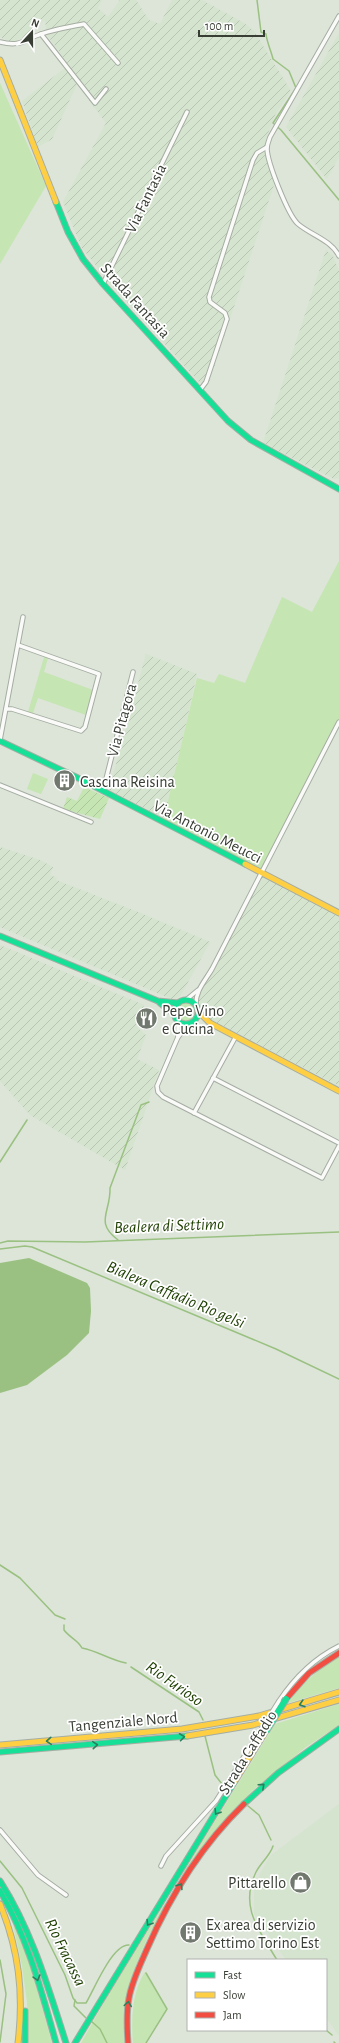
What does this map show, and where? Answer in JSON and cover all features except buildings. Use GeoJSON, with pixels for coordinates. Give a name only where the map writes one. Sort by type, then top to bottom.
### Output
{"type":"FeatureCollection","features":[{"type":"Feature","properties":{"kind":"main road","name":"Strada Fantasia"},"geometry":{"type":"LineString","coordinates":[[0,60],[68,232],[83,259],[103,284],[228,421],[251,440],[339,489]]}},
{"type":"Feature","properties":{"kind":"main road","name":"Via Antonio Meucci"},"geometry":{"type":"LineString","coordinates":[[0,741],[103,791],[339,913]]}},
{"type":"Feature","properties":{"kind":"main road"},"geometry":{"type":"LineString","coordinates":[[0,936],[158,1001],[178,1003],[186,1000],[197,1008],[210,1023],[339,1091]]}},
{"type":"Feature","properties":{"kind":"main road"},"geometry":{"type":"LineString","coordinates":[[158,1001],[174,1014],[178,1022],[210,1023]]}},
{"type":"Feature","properties":{"kind":"main road"},"geometry":{"type":"LineString","coordinates":[[174,1014],[174,1010],[178,1003]]}},
{"type":"Feature","properties":{"kind":"main road"},"geometry":{"type":"LineString","coordinates":[[191,1023],[197,1008]]}},
{"type":"Feature","properties":{"kind":"main road"},"geometry":{"type":"LineString","coordinates":[[75,2043],[286,1699],[309,1673],[339,1653]]}},
{"type":"Feature","properties":{"kind":"main road","name":"Tangenziale Nord"},"geometry":{"type":"LineString","coordinates":[[0,1745],[182,1730],[259,1716],[339,1692]]}},
{"type":"Feature","properties":{"kind":"main road","name":"Tangenziale Nord"},"geometry":{"type":"LineString","coordinates":[[0,1752],[198,1735],[282,1718],[339,1700]]}},
{"type":"Feature","properties":{"kind":"main road"},"geometry":{"type":"LineString","coordinates":[[128,2043],[127,2008],[135,1976],[159,1922],[187,1875],[221,1829],[255,1792],[297,1756],[339,1729]]}},
{"type":"Feature","properties":{"kind":"main road"},"geometry":{"type":"LineString","coordinates":[[0,1881],[14,1901],[25,1923],[62,2030],[68,2042]]}},
{"type":"Feature","properties":{"kind":"main road"},"geometry":{"type":"LineString","coordinates":[[0,1891],[18,1922],[25,1940],[56,2043]]}},
{"type":"Feature","properties":{"kind":"main road"},"geometry":{"type":"LineString","coordinates":[[0,1904],[12,1936],[20,1979],[25,2012],[24,2043]]}},
{"type":"Feature","properties":{"kind":"main road"},"geometry":{"type":"LineString","coordinates":[[18,2043],[22,2010],[20,1979]]}},
{"type":"Feature","properties":{"kind":"main road"},"geometry":{"type":"LineString","coordinates":[[62,2030],[60,2036],[62,2043]]}},
{"type":"Feature","properties":{"kind":"street"},"geometry":{"type":"LineString","coordinates":[[339,16],[275,129],[267,147],[268,158],[287,209],[296,223],[331,246],[339,256]]}},
{"type":"Feature","properties":{"kind":"street"},"geometry":{"type":"LineString","coordinates":[[0,42],[13,45],[20,44],[41,34],[84,24],[118,63]]}},
{"type":"Feature","properties":{"kind":"street"},"geometry":{"type":"LineString","coordinates":[[41,34],[95,103],[106,88]]}},
{"type":"Feature","properties":{"kind":"street","name":"Via Fantasia"},"geometry":{"type":"LineString","coordinates":[[103,284],[187,112]]}},
{"type":"Feature","properties":{"kind":"street"},"geometry":{"type":"LineString","coordinates":[[200,390],[206,382],[227,319],[225,313],[210,302],[209,298],[253,160],[257,153],[267,147]]}},
{"type":"Feature","properties":{"kind":"street"},"geometry":{"type":"LineString","coordinates":[[0,741],[24,617]]}},
{"type":"Feature","properties":{"kind":"street"},"geometry":{"type":"LineString","coordinates":[[6,709],[12,709],[80,731],[85,727],[100,674],[18,645]]}},
{"type":"Feature","properties":{"kind":"street","name":"Via Pitagora"},"geometry":{"type":"LineString","coordinates":[[103,791],[133,672]]}},
{"type":"Feature","properties":{"kind":"street"},"geometry":{"type":"LineString","coordinates":[[197,1008],[196,999],[199,989],[212,969],[339,722]]}},
{"type":"Feature","properties":{"kind":"street"},"geometry":{"type":"LineString","coordinates":[[0,785],[91,822]]}},
{"type":"Feature","properties":{"kind":"street"},"geometry":{"type":"LineString","coordinates":[[186,1000],[199,989]]}},
{"type":"Feature","properties":{"kind":"street"},"geometry":{"type":"LineString","coordinates":[[178,1022],[178,1037]]}},
{"type":"Feature","properties":{"kind":"street"},"geometry":{"type":"LineString","coordinates":[[191,1023],[178,1037],[157,1086],[158,1092],[163,1097],[322,1178],[339,1144],[213,1078]]}},
{"type":"Feature","properties":{"kind":"street"},"geometry":{"type":"LineString","coordinates":[[194,1113],[236,1038]]}},
{"type":"Feature","properties":{"kind":"street","name":"Strada Caffadio"},"geometry":{"type":"LineString","coordinates":[[161,1866],[166,1856],[216,1801],[279,1701],[299,1675],[312,1662],[339,1646]]}},
{"type":"Feature","properties":{"kind":"street"},"geometry":{"type":"LineString","coordinates":[[0,1830],[38,1875],[66,1896]]}},
{"type":"Feature","properties":{"kind":"shaded area"},"geometry":{"type":"Polygon","coordinates":[[[0,0],[102,0],[98,8],[108,17],[120,0],[136,0],[149,20],[160,24],[172,0],[202,0],[244,23],[254,31],[291,91],[275,115],[266,139],[265,152],[274,185],[209,383],[206,387],[198,381],[110,283],[82,248],[63,202],[106,123],[77,84],[52,139],[38,147],[22,101],[69,65],[47,35],[45,20],[22,38],[11,42],[0,37],[0,0]]]}},
{"type":"Feature","properties":{"kind":"shaded area"},"geometry":{"type":"Polygon","coordinates":[[[339,33],[339,157],[327,179],[286,127],[339,33]]]}},
{"type":"Feature","properties":{"kind":"shaded area"},"geometry":{"type":"Polygon","coordinates":[[[0,83],[46,186],[0,264],[0,83]]]}},
{"type":"Feature","properties":{"kind":"shaded area"},"geometry":{"type":"Polygon","coordinates":[[[326,250],[333,256],[339,271],[339,478],[334,479],[263,443],[326,250]]]}},
{"type":"Feature","properties":{"kind":"shaded area"},"geometry":{"type":"Polygon","coordinates":[[[339,561],[339,722],[261,873],[163,823],[197,678],[214,683],[219,674],[245,683],[282,597],[312,612],[339,561]]]}},
{"type":"Feature","properties":{"kind":"shaded area"},"geometry":{"type":"Polygon","coordinates":[[[146,654],[197,674],[165,819],[109,790],[146,654]]]}},
{"type":"Feature","properties":{"kind":"shaded area"},"geometry":{"type":"Polygon","coordinates":[[[44,657],[48,658],[44,672],[93,690],[86,715],[38,698],[33,713],[28,712],[44,657]]]}},
{"type":"Feature","properties":{"kind":"shaded area"},"geometry":{"type":"Polygon","coordinates":[[[33,773],[48,779],[41,794],[27,789],[33,773]]]}},
{"type":"Feature","properties":{"kind":"shaded area"},"geometry":{"type":"Polygon","coordinates":[[[84,787],[109,798],[100,819],[63,809],[67,797],[77,801],[84,787]]]}},
{"type":"Feature","properties":{"kind":"shaded area"},"geometry":{"type":"Polygon","coordinates":[[[0,847],[40,860],[53,867],[50,875],[57,878],[56,880],[210,942],[181,995],[174,1000],[0,927],[0,847]]]}},
{"type":"Feature","properties":{"kind":"shaded area"},"geometry":{"type":"Polygon","coordinates":[[[261,873],[339,915],[339,1086],[204,1016],[196,1006],[199,989],[206,980],[261,873]]]}},
{"type":"Feature","properties":{"kind":"shaded area"},"geometry":{"type":"Polygon","coordinates":[[[0,945],[144,1005],[136,1026],[146,1035],[137,1059],[159,1070],[125,1170],[30,1115],[0,1081],[0,945]]]}},
{"type":"Feature","properties":{"kind":"shaded area"},"geometry":{"type":"Polygon","coordinates":[[[186,1002],[193,1005],[196,1012],[193,1019],[186,1022],[179,1019],[176,1012],[179,1005],[186,1002]]]}},
{"type":"Feature","properties":{"kind":"shaded area"},"geometry":{"type":"Polygon","coordinates":[[[29,1258],[87,1283],[90,1288],[91,1311],[89,1333],[67,1355],[27,1385],[0,1393],[0,1263],[29,1258]]]}},
{"type":"Feature","properties":{"kind":"shaded area"},"geometry":{"type":"Polygon","coordinates":[[[339,1656],[339,1688],[288,1703],[299,1689],[318,1671],[339,1656]]]}},
{"type":"Feature","properties":{"kind":"shaded area"},"geometry":{"type":"Polygon","coordinates":[[[339,1704],[339,1725],[306,1747],[252,1791],[181,1876],[275,1724],[339,1704]]]}},
{"type":"Feature","properties":{"kind":"shaded area"},"geometry":{"type":"Polygon","coordinates":[[[339,1804],[339,2036],[327,2018],[327,1959],[285,1959],[254,1914],[254,1885],[270,1856],[339,1804]]]}},
{"type":"Feature","properties":{"kind":"shaded area"},"geometry":{"type":"Polygon","coordinates":[[[165,1903],[165,1906],[138,1959],[129,1986],[124,2014],[125,2043],[81,2043],[110,1992],[165,1903]]]}},
{"type":"Feature","properties":{"kind":"shaded area"},"geometry":{"type":"Polygon","coordinates":[[[11,1915],[30,1965],[52,2043],[27,2043],[27,2002],[22,1966],[11,1915]]]}},
{"type":"Feature","properties":{"kind":"shaded area"},"geometry":{"type":"Polygon","coordinates":[[[145,1972],[166,2009],[145,2043],[133,2043],[133,2006],[137,1988],[145,1972]]]}},
{"type":"Feature","properties":{"kind":"waterway"},"geometry":{"type":"LineString","coordinates":[[257,0],[261,32],[266,34],[273,59],[289,71],[296,88],[273,123],[281,130],[339,200]]}},
{"type":"Feature","properties":{"kind":"waterway"},"geometry":{"type":"LineString","coordinates":[[118,1240],[111,1234],[105,1222],[110,1188],[141,1105],[149,1102]]}},
{"type":"Feature","properties":{"kind":"waterway"},"geometry":{"type":"LineString","coordinates":[[0,1162],[27,1120]]}},
{"type":"Feature","properties":{"kind":"waterway","name":"Bealera di Settimo"},"geometry":{"type":"LineString","coordinates":[[0,1243],[8,1241],[85,1242],[339,1232]]}},
{"type":"Feature","properties":{"kind":"waterway","name":"Bialera Caffadio Rio gelsi"},"geometry":{"type":"LineString","coordinates":[[0,1249],[25,1246],[32,1247],[276,1349],[339,1379]]}},
{"type":"Feature","properties":{"kind":"waterway","name":"Rio Furioso"},"geometry":{"type":"LineString","coordinates":[[0,1565],[20,1578],[55,1615],[65,1619]]}},
{"type":"Feature","properties":{"kind":"waterway","name":"Rio Furioso"},"geometry":{"type":"LineString","coordinates":[[64,1625],[64,1630],[82,1648],[126,1663]]}},
{"type":"Feature","properties":{"kind":"waterway","name":"Rio Furioso"},"geometry":{"type":"LineString","coordinates":[[131,1667],[199,1712],[203,1720]]}},
{"type":"Feature","properties":{"kind":"waterway","name":"Rio Furioso"},"geometry":{"type":"LineString","coordinates":[[205,1736],[215,1775],[222,1784]]}},
{"type":"Feature","properties":{"kind":"waterway","name":"Rio Furioso"},"geometry":{"type":"LineString","coordinates":[[248,1806],[259,1815],[271,1840]]}},
{"type":"Feature","properties":{"kind":"waterway","name":"Rio Furioso"},"geometry":{"type":"LineString","coordinates":[[273,1846],[270,1853],[256,1872],[251,1885],[250,1907],[258,1928],[276,1959]]}},
{"type":"Feature","properties":{"kind":"waterway","name":"Rio Fracassa"},"geometry":{"type":"LineString","coordinates":[[0,1861],[22,1888],[65,1975],[73,1998],[77,2003],[86,2003],[110,1959],[116,1952],[129,1945]]}},
{"type":"Feature","properties":{"kind":"waterway"},"geometry":{"type":"LineString","coordinates":[[0,1960],[6,1994],[0,2042]]}},
{"type":"Feature","properties":{"kind":"waterway","name":"Rio Fracassa"},"geometry":{"type":"LineString","coordinates":[[146,1973],[167,2009],[146,2043]]}},
{"type":"Feature","properties":{"kind":"waterway"},"geometry":{"type":"LineString","coordinates":[[75,2000],[74,2006],[86,2018]]}},
{"type":"Feature","properties":{"kind":"waterway"},"geometry":{"type":"LineString","coordinates":[[91,2021],[100,2029],[107,2043]]}},
{"type":"Feature","properties":{"kind":"waterway","name":"Rio Furioso"},"geometry":{"type":"LineString","coordinates":[[327,2031],[332,2035]]}},
{"type":"Feature","properties":{"kind":"traffic: fast"},"geometry":{"type":"LineString","coordinates":[[56,202],[68,232],[83,259],[103,284],[228,421],[251,440],[339,489]]}},
{"type":"Feature","properties":{"kind":"traffic: fast"},"geometry":{"type":"LineString","coordinates":[[0,741],[78,778],[245,864]]}},
{"type":"Feature","properties":{"kind":"traffic: fast"},"geometry":{"type":"LineString","coordinates":[[0,936],[158,1001],[178,1003]]}},
{"type":"Feature","properties":{"kind":"traffic: fast"},"geometry":{"type":"LineString","coordinates":[[186,1000],[195,1003],[198,1012],[195,1021],[186,1024],[177,1021],[174,1012],[177,1003],[186,1000]]}},
{"type":"Feature","properties":{"kind":"traffic: fast"},"geometry":{"type":"LineString","coordinates":[[160,1003],[174,1014]]}},
{"type":"Feature","properties":{"kind":"traffic: fast"},"geometry":{"type":"LineString","coordinates":[[266,1731],[286,1699]]}},
{"type":"Feature","properties":{"kind":"traffic: fast"},"geometry":{"type":"LineString","coordinates":[[244,1804],[278,1773],[339,1729]]}},
{"type":"Feature","properties":{"kind":"traffic: fast"},"geometry":{"type":"LineString","coordinates":[[0,1752],[187,1736]]}},
{"type":"Feature","properties":{"kind":"traffic: fast"},"geometry":{"type":"LineString","coordinates":[[75,2043],[235,1781]]}},
{"type":"Feature","properties":{"kind":"traffic: fast"},"geometry":{"type":"LineString","coordinates":[[0,1881],[30,1939],[46,1980],[66,2043]]}},
{"type":"Feature","properties":{"kind":"traffic: fast"},"geometry":{"type":"LineString","coordinates":[[0,1891],[10,1909],[26,1946],[56,2043]]}},
{"type":"Feature","properties":{"kind":"traffic: fast"},"geometry":{"type":"LineString","coordinates":[[25,2011],[25,2043]]}},
{"type":"Feature","properties":{"kind":"traffic: slow"},"geometry":{"type":"LineString","coordinates":[[0,60],[56,202]]}},
{"type":"Feature","properties":{"kind":"traffic: slow"},"geometry":{"type":"LineString","coordinates":[[245,864],[339,913]]}},
{"type":"Feature","properties":{"kind":"traffic: slow"},"geometry":{"type":"LineString","coordinates":[[198,1011],[210,1023],[339,1091]]}},
{"type":"Feature","properties":{"kind":"traffic: slow"},"geometry":{"type":"LineString","coordinates":[[0,1745],[182,1729],[259,1716],[339,1692]]}},
{"type":"Feature","properties":{"kind":"traffic: slow"},"geometry":{"type":"LineString","coordinates":[[187,1736],[253,1725],[339,1700]]}},
{"type":"Feature","properties":{"kind":"traffic: slow"},"geometry":{"type":"LineString","coordinates":[[235,1781],[266,1731]]}},
{"type":"Feature","properties":{"kind":"traffic: slow"},"geometry":{"type":"LineString","coordinates":[[0,1904],[12,1938],[16,1955],[20,1990],[20,2025],[18,2043]]}},
{"type":"Feature","properties":{"kind":"traffic: jam"},"geometry":{"type":"LineString","coordinates":[[286,1699],[309,1673],[339,1653]]}},
{"type":"Feature","properties":{"kind":"traffic: jam"},"geometry":{"type":"LineString","coordinates":[[128,2043],[127,2015],[130,1992],[136,1973],[156,1929],[188,1872],[214,1836],[244,1804]]}},
{"type":"Feature","properties":{"kind":"place","name":"Cascina Reisina"},"geometry":{"type":"Point","coordinates":[64,781]}},
{"type":"Feature","properties":{"kind":"place","name":"Pepe Vino e Cucina"},"geometry":{"type":"Point","coordinates":[146,1019]}},
{"type":"Feature","properties":{"kind":"place","name":"Pittarello"},"geometry":{"type":"Point","coordinates":[301,1882]}},
{"type":"Feature","properties":{"kind":"place","name":"Ex area di servizio Settimo Torino Est"},"geometry":{"type":"Point","coordinates":[191,1933]}}]}
